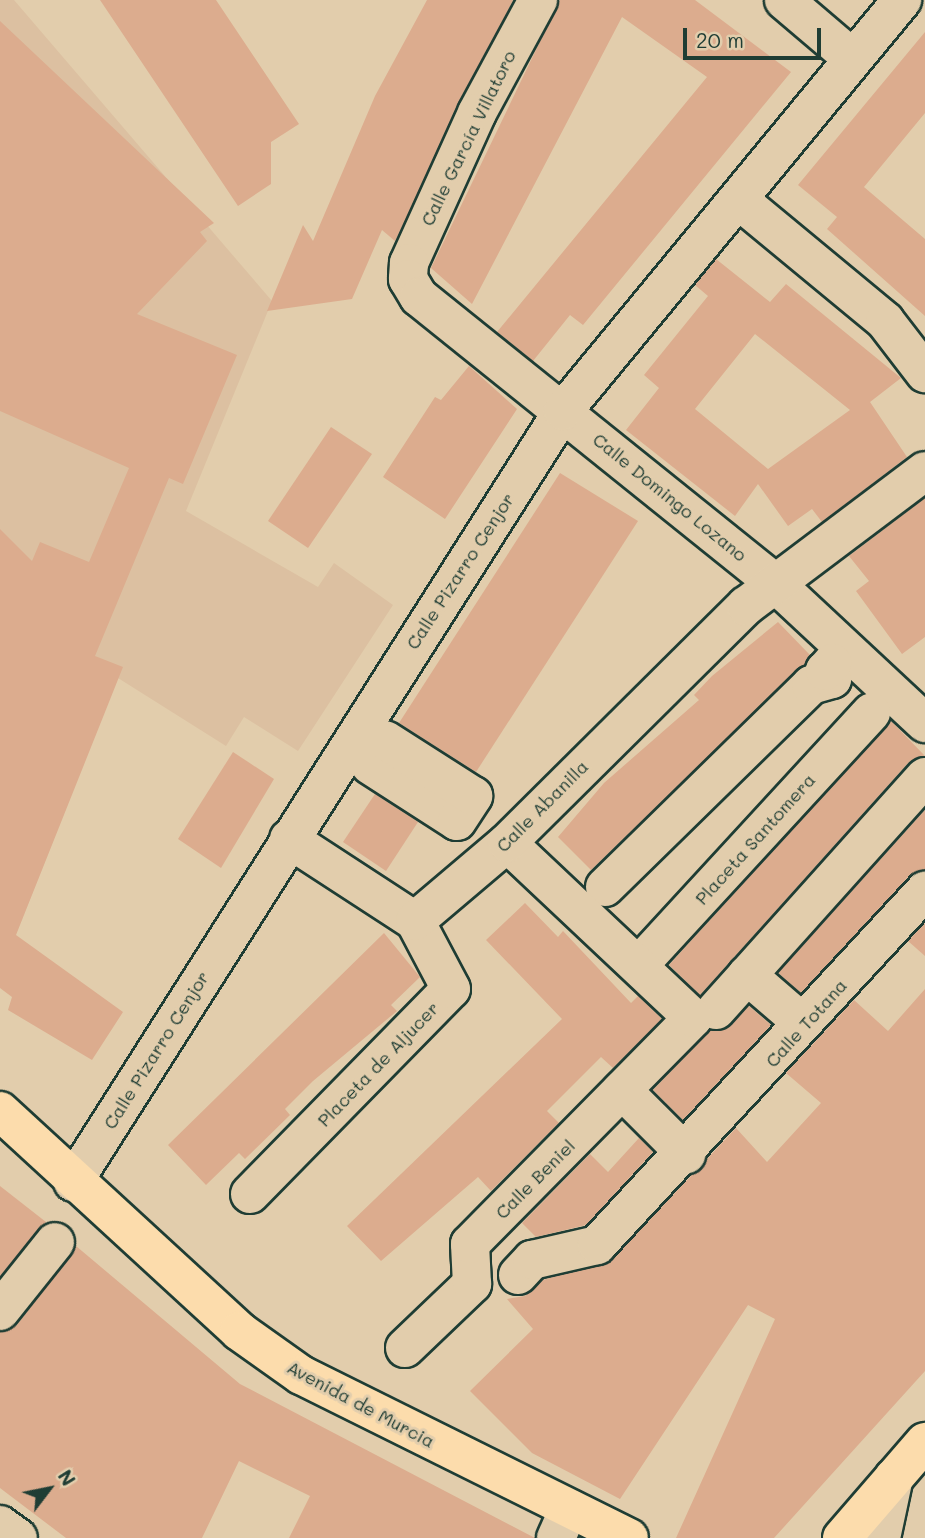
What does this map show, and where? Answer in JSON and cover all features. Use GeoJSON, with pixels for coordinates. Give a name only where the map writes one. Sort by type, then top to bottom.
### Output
{"type":"FeatureCollection","features":[{"type":"Feature","properties":{"kind":"main road","name":"Avenida de Murcia"},"geometry":{"type":"LineString","coordinates":[[0,1111],[73,1182],[239,1331],[301,1375],[563,1523],[629,1538]]}},
{"type":"Feature","properties":{"kind":"main road"},"geometry":{"type":"LineString","coordinates":[[842,1538],[925,1442]]}},
{"type":"Feature","properties":{"kind":"street","name":"Calle García Villatoro"},"geometry":{"type":"LineString","coordinates":[[408,279],[409,263],[477,113],[538,0]]}},
{"type":"Feature","properties":{"kind":"street"},"geometry":{"type":"LineString","coordinates":[[784,0],[851,57]]}},
{"type":"Feature","properties":{"kind":"street","name":"Calle Pizarro Cenjor"},"geometry":{"type":"LineString","coordinates":[[73,1182],[563,411],[851,57],[902,0]]}},
{"type":"Feature","properties":{"kind":"street"},"geometry":{"type":"LineString","coordinates":[[751,210],[885,321],[925,373]]}},
{"type":"Feature","properties":{"kind":"street","name":"Calle Domingo Lozano"},"geometry":{"type":"LineString","coordinates":[[408,279],[419,297],[776,584],[925,723]]}},
{"type":"Feature","properties":{"kind":"street","name":"Calle Abanilla"},"geometry":{"type":"LineString","coordinates":[[415,921],[507,843],[648,698],[776,584],[925,471]]}},
{"type":"Feature","properties":{"kind":"street"},"geometry":{"type":"LineString","coordinates":[[605,887],[811,685],[832,680],[825,671],[832,663]]}},
{"type":"Feature","properties":{"kind":"street","name":"Placeta Santomera"},"geometry":{"type":"LineString","coordinates":[[639,965],[860,724]]}},
{"type":"Feature","properties":{"kind":"street","name":"Calle Beniel"},"geometry":{"type":"LineString","coordinates":[[405,1348],[472,1284],[470,1244],[622,1090],[747,975],[925,777]]}},
{"type":"Feature","properties":{"kind":"street"},"geometry":{"type":"LineString","coordinates":[[289,839],[415,921]]}},
{"type":"Feature","properties":{"kind":"street"},"geometry":{"type":"LineString","coordinates":[[507,843],[639,965],[704,1014]]}},
{"type":"Feature","properties":{"kind":"street","name":"Calle Totana"},"geometry":{"type":"LineString","coordinates":[[518,1275],[533,1260],[597,1245],[686,1154],[925,891]]}},
{"type":"Feature","properties":{"kind":"street","name":"Placeta de Aljucer"},"geometry":{"type":"LineString","coordinates":[[250,1194],[452,989],[415,921]]}},
{"type":"Feature","properties":{"kind":"street"},"geometry":{"type":"LineString","coordinates":[[747,975],[797,1018]]}},
{"type":"Feature","properties":{"kind":"street"},"geometry":{"type":"LineString","coordinates":[[622,1090],[686,1154]]}},
{"type":"Feature","properties":{"kind":"street"},"geometry":{"type":"LineString","coordinates":[[0,1311],[55,1242]]}},
{"type":"Feature","properties":{"kind":"street"},"geometry":{"type":"LineString","coordinates":[[881,1538],[894,1477]]}},
{"type":"Feature","properties":{"kind":"street"},"geometry":{"type":"LineString","coordinates":[[0,1525],[18,1538]]}},
{"type":"Feature","properties":{"kind":"shaded area"},"geometry":{"type":"Polygon","coordinates":[[[0,0],[14,0],[272,301],[186,511],[318,587],[334,563],[393,605],[298,751],[244,717],[226,746],[118,678],[0,974],[0,0]]]}},
{"type":"Feature","properties":{"kind":"building"},"geometry":{"type":"Polygon","coordinates":[[[100,0],[216,0],[299,124],[271,142],[271,184],[238,206],[100,0]]]}},
{"type":"Feature","properties":{"kind":"building"},"geometry":{"type":"Polygon","coordinates":[[[427,0],[513,0],[395,241],[382,230],[352,299],[267,311],[303,225],[313,241],[375,96],[427,0]]]}},
{"type":"Feature","properties":{"kind":"building"},"geometry":{"type":"Polygon","coordinates":[[[560,0],[695,0],[791,72],[583,325],[570,315],[533,361],[497,332],[707,77],[622,17],[472,304],[431,268],[560,0]]]}},
{"type":"Feature","properties":{"kind":"building"},"geometry":{"type":"Polygon","coordinates":[[[0,21],[214,223],[200,232],[207,241],[137,314],[237,355],[183,484],[169,478],[95,656],[123,667],[16,935],[123,1012],[92,1060],[8,1010],[12,997],[0,988],[0,529],[32,561],[40,542],[89,562],[129,468],[0,411],[0,21]]]}},
{"type":"Feature","properties":{"kind":"building"},"geometry":{"type":"Polygon","coordinates":[[[925,32],[925,113],[864,187],[925,239],[925,316],[827,229],[837,217],[798,185],[925,32]]]}},
{"type":"Feature","properties":{"kind":"building"},"geometry":{"type":"Polygon","coordinates":[[[716,259],[770,302],[786,284],[901,378],[870,402],[907,457],[822,522],[812,509],[788,526],[758,484],[735,516],[626,430],[659,388],[644,375],[708,296],[695,285],[716,259]],[[755,334],[695,409],[768,469],[850,410],[755,334]]]}},
{"type":"Feature","properties":{"kind":"building"},"geometry":{"type":"Polygon","coordinates":[[[469,366],[517,409],[445,519],[383,477],[435,397],[441,400],[469,366]]]}},
{"type":"Feature","properties":{"kind":"building"},"geometry":{"type":"Polygon","coordinates":[[[331,427],[372,454],[308,548],[268,521],[331,427]]]}},
{"type":"Feature","properties":{"kind":"building"},"geometry":{"type":"Polygon","coordinates":[[[560,473],[638,521],[476,772],[399,723],[560,473]]]}},
{"type":"Feature","properties":{"kind":"building"},"geometry":{"type":"Polygon","coordinates":[[[925,498],[925,637],[902,654],[856,591],[869,581],[849,556],[925,498]]]}},
{"type":"Feature","properties":{"kind":"building"},"geometry":{"type":"Polygon","coordinates":[[[778,622],[810,655],[805,664],[591,870],[558,837],[604,783],[699,700],[694,695],[712,676],[778,622]]]}},
{"type":"Feature","properties":{"kind":"building"},"geometry":{"type":"Polygon","coordinates":[[[891,721],[925,756],[909,762],[700,995],[669,965],[891,721]]]}},
{"type":"Feature","properties":{"kind":"building"},"geometry":{"type":"Polygon","coordinates":[[[233,752],[274,779],[221,868],[178,839],[233,752]]]}},
{"type":"Feature","properties":{"kind":"building"},"geometry":{"type":"Polygon","coordinates":[[[375,794],[418,822],[386,871],[343,842],[375,794]]]}},
{"type":"Feature","properties":{"kind":"building"},"geometry":{"type":"Polygon","coordinates":[[[925,810],[925,870],[909,876],[801,993],[778,973],[925,810]]]}},
{"type":"Feature","properties":{"kind":"building"},"geometry":{"type":"Polygon","coordinates":[[[525,903],[558,937],[563,931],[631,1003],[638,996],[662,1019],[613,1068],[601,1057],[547,1111],[559,1123],[491,1191],[478,1177],[381,1261],[347,1226],[562,1019],[486,940],[525,903]]]}},
{"type":"Feature","properties":{"kind":"building"},"geometry":{"type":"Polygon","coordinates":[[[925,923],[925,956],[908,941],[925,923]]]}},
{"type":"Feature","properties":{"kind":"building"},"geometry":{"type":"Polygon","coordinates":[[[384,933],[420,977],[391,1005],[397,1011],[313,1081],[285,1109],[290,1115],[245,1159],[239,1153],[206,1185],[168,1145],[384,933]]]}},
{"type":"Feature","properties":{"kind":"building"},"geometry":{"type":"Polygon","coordinates":[[[925,989],[925,1371],[774,1538],[676,1538],[775,1319],[748,1305],[620,1499],[532,1453],[470,1391],[533,1329],[507,1299],[525,1296],[543,1280],[612,1260],[736,1128],[767,1162],[821,1103],[786,1073],[854,1000],[888,1031],[925,989]]]}},
{"type":"Feature","properties":{"kind":"building"},"geometry":{"type":"Polygon","coordinates":[[[749,1006],[771,1025],[683,1120],[653,1090],[710,1031],[723,1030],[749,1006]]]}},
{"type":"Feature","properties":{"kind":"building"},"geometry":{"type":"Polygon","coordinates":[[[639,1138],[653,1152],[586,1225],[536,1237],[522,1223],[590,1154],[608,1172],[639,1138]]]}},
{"type":"Feature","properties":{"kind":"building"},"geometry":{"type":"Polygon","coordinates":[[[0,1186],[46,1222],[0,1276],[0,1186]]]}},
{"type":"Feature","properties":{"kind":"building"},"geometry":{"type":"Polygon","coordinates":[[[76,1246],[240,1384],[535,1538],[289,1538],[310,1496],[239,1461],[202,1538],[66,1538],[0,1488],[0,1332],[17,1325],[76,1246]]]}}]}
